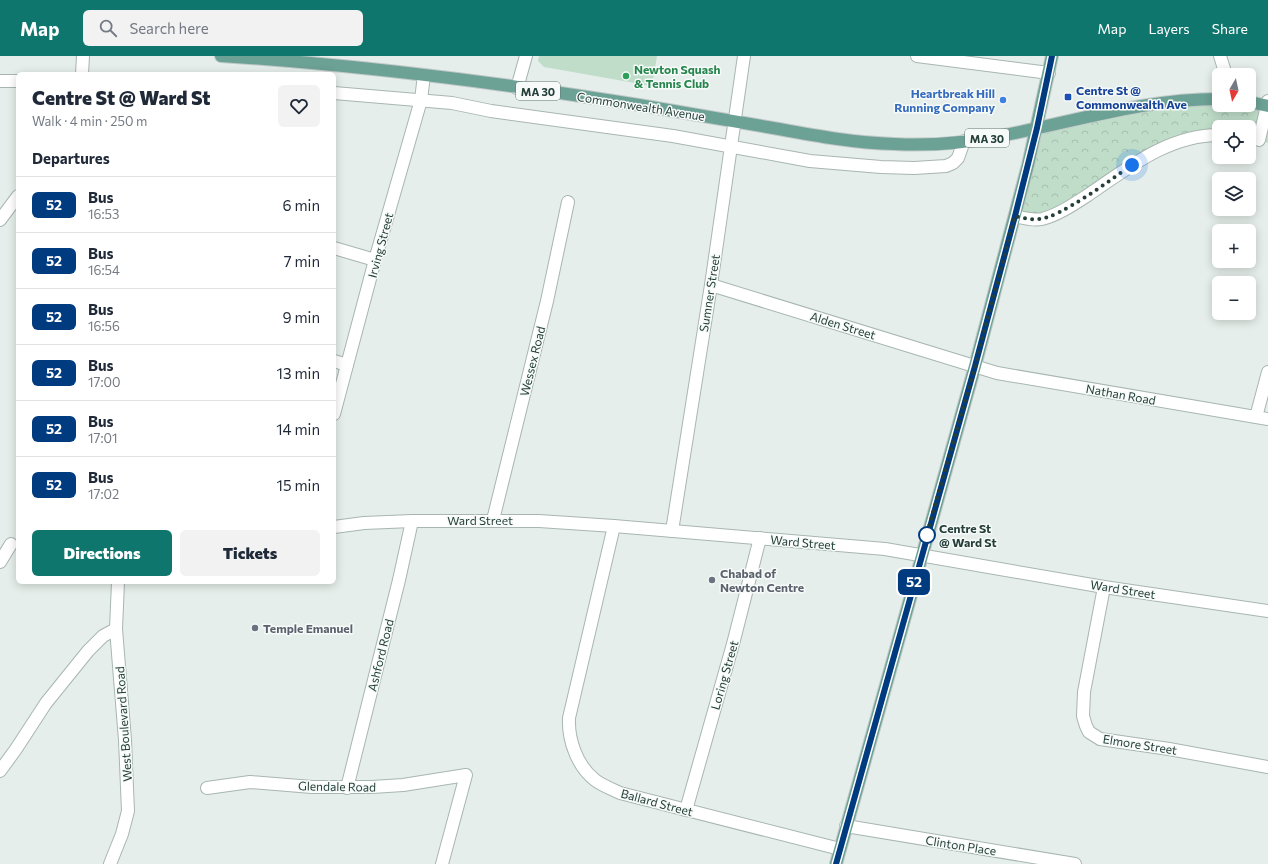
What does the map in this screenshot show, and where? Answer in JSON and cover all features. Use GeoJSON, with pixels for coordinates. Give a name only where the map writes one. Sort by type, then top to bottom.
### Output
{"type":"FeatureCollection","features":[{"type":"Feature","properties":{"kind":"main road","name":"Commonwealth Avenue"},"geometry":{"type":"LineString","coordinates":[[221,56],[334,70],[424,75],[636,105],[862,142],[918,145],[999,136],[1136,106],[1166,101],[1212,99]]}},
{"type":"Feature","properties":{"kind":"main road"},"geometry":{"type":"LineString","coordinates":[[836,864],[975,366],[1037,128],[1052,56]]}},
{"type":"Feature","properties":{"kind":"main road"},"geometry":{"type":"LineString","coordinates":[[1256,103],[1268,104]]}},
{"type":"Feature","properties":{"kind":"street"},"geometry":{"type":"LineString","coordinates":[[82,72],[83,56]]}},
{"type":"Feature","properties":{"kind":"street"},"geometry":{"type":"LineString","coordinates":[[517,88],[526,56]]}},
{"type":"Feature","properties":{"kind":"street","name":"Sumner Street"},"geometry":{"type":"LineString","coordinates":[[672,531],[711,285],[744,56]]}},
{"type":"Feature","properties":{"kind":"street"},"geometry":{"type":"LineString","coordinates":[[917,56],[1049,73]]}},
{"type":"Feature","properties":{"kind":"street"},"geometry":{"type":"LineString","coordinates":[[1220,56],[1224,68]]}},
{"type":"Feature","properties":{"kind":"street","name":"Irving Street"},"geometry":{"type":"LineString","coordinates":[[336,406],[421,100],[424,75]]}},
{"type":"Feature","properties":{"kind":"street"},"geometry":{"type":"LineString","coordinates":[[0,81],[16,81]]}},
{"type":"Feature","properties":{"kind":"street","name":"Commonwealth Avenue"},"geometry":{"type":"LineString","coordinates":[[336,93],[452,103],[491,111],[673,136],[810,161],[882,167],[914,168],[946,166],[958,158],[964,141]]}},
{"type":"Feature","properties":{"kind":"street"},"geometry":{"type":"LineString","coordinates":[[1259,140],[1268,104]]}},
{"type":"Feature","properties":{"kind":"street"},"geometry":{"type":"LineString","coordinates":[[1015,216],[1032,219],[1049,217],[1084,198],[1144,157],[1170,144],[1199,137],[1212,136]]}},
{"type":"Feature","properties":{"kind":"street"},"geometry":{"type":"LineString","coordinates":[[0,220],[16,199]]}},
{"type":"Feature","properties":{"kind":"street","name":"Wessex Road"},"geometry":{"type":"LineString","coordinates":[[493,520],[543,316],[568,202]]}},
{"type":"Feature","properties":{"kind":"street"},"geometry":{"type":"LineString","coordinates":[[336,249],[376,260]]}},
{"type":"Feature","properties":{"kind":"street","name":"Alden Street"},"geometry":{"type":"LineString","coordinates":[[711,285],[975,366]]}},
{"type":"Feature","properties":{"kind":"street"},"geometry":{"type":"LineString","coordinates":[[336,362],[347,365]]}},
{"type":"Feature","properties":{"kind":"street","name":"Nathan Road"},"geometry":{"type":"LineString","coordinates":[[975,366],[997,373],[1262,418]]}},
{"type":"Feature","properties":{"kind":"street"},"geometry":{"type":"LineString","coordinates":[[1262,418],[1268,372]]}},
{"type":"Feature","properties":{"kind":"street","name":"Ward Street"},"geometry":{"type":"LineString","coordinates":[[336,526],[412,521],[539,521],[885,549],[1104,587],[1268,611]]}},
{"type":"Feature","properties":{"kind":"street","name":"Ashford Road"},"geometry":{"type":"LineString","coordinates":[[347,788],[399,580],[412,521]]}},
{"type":"Feature","properties":{"kind":"street","name":"Ballard Street"},"geometry":{"type":"LineString","coordinates":[[614,526],[571,705],[569,722],[571,739],[576,752],[589,773],[594,779],[607,787],[635,798],[840,849]]}},
{"type":"Feature","properties":{"kind":"street","name":"Loring Street"},"geometry":{"type":"LineString","coordinates":[[686,810],[733,644],[760,538]]}},
{"type":"Feature","properties":{"kind":"street"},"geometry":{"type":"LineString","coordinates":[[0,562],[10,544]]}},
{"type":"Feature","properties":{"kind":"street","name":"West Boulevard Road"},"geometry":{"type":"LineString","coordinates":[[110,864],[122,834],[128,811],[125,740],[116,629],[118,584]]}},
{"type":"Feature","properties":{"kind":"street","name":"Elmore Street"},"geometry":{"type":"LineString","coordinates":[[1104,587],[1084,692],[1083,716],[1089,732],[1100,739],[1176,750],[1268,767]]}},
{"type":"Feature","properties":{"kind":"street"},"geometry":{"type":"LineString","coordinates":[[0,771],[46,703],[83,657],[103,636],[116,629]]}},
{"type":"Feature","properties":{"kind":"street","name":"Glendale Road"},"geometry":{"type":"LineString","coordinates":[[206,788],[250,782],[347,788],[403,785],[466,775],[442,864]]}},
{"type":"Feature","properties":{"kind":"street","name":"Clinton Place"},"geometry":{"type":"LineString","coordinates":[[846,826],[1075,864]]}},
{"type":"Feature","properties":{"kind":"green space","name":"Newton Squash & Tennis Club"},"geometry":{"type":"Polygon","coordinates":[[[539,56],[657,56],[652,86],[544,67],[538,61],[539,56]]]}},
{"type":"Feature","properties":{"kind":"green space"},"geometry":{"type":"Polygon","coordinates":[[[1212,105],[1212,112],[1256,112],[1256,105],[1268,106],[1268,143],[1256,140],[1256,120],[1212,120],[1212,136],[1184,140],[1058,213],[1015,216],[1037,128],[1136,106],[1212,105]]]}},
{"type":"Feature","properties":{"kind":"bus line","name":"52"},"geometry":{"type":"LineString","coordinates":[[836,864],[916,572],[975,366],[1037,128],[1052,56]]}},
{"type":"Feature","properties":{"kind":"place","name":"Newton Squash & Tennis Club"},"geometry":{"type":"Point","coordinates":[626,76]}},
{"type":"Feature","properties":{"kind":"place","name":"Centre St @ Commonwealth Ave"},"geometry":{"type":"Point","coordinates":[1068,97]}},
{"type":"Feature","properties":{"kind":"place","name":"Heartbreak Hill Running Company"},"geometry":{"type":"Point","coordinates":[1003,100]}},
{"type":"Feature","properties":{"kind":"place","name":"Centre St @ Ward St"},"geometry":{"type":"Point","coordinates":[927,535]}},
{"type":"Feature","properties":{"kind":"place","name":"Chabad of Newton Centre"},"geometry":{"type":"Point","coordinates":[712,580]}},
{"type":"Feature","properties":{"kind":"place","name":"Temple Emanuel"},"geometry":{"type":"Point","coordinates":[255,628]}},
{"type":"Feature","properties":{"kind":"route"},"geometry":{"type":"LineString","coordinates":[[927,535],[926,537],[975,366],[997,278],[1015,216],[1032,219],[1049,217],[1084,198],[1132,165]]}}]}
